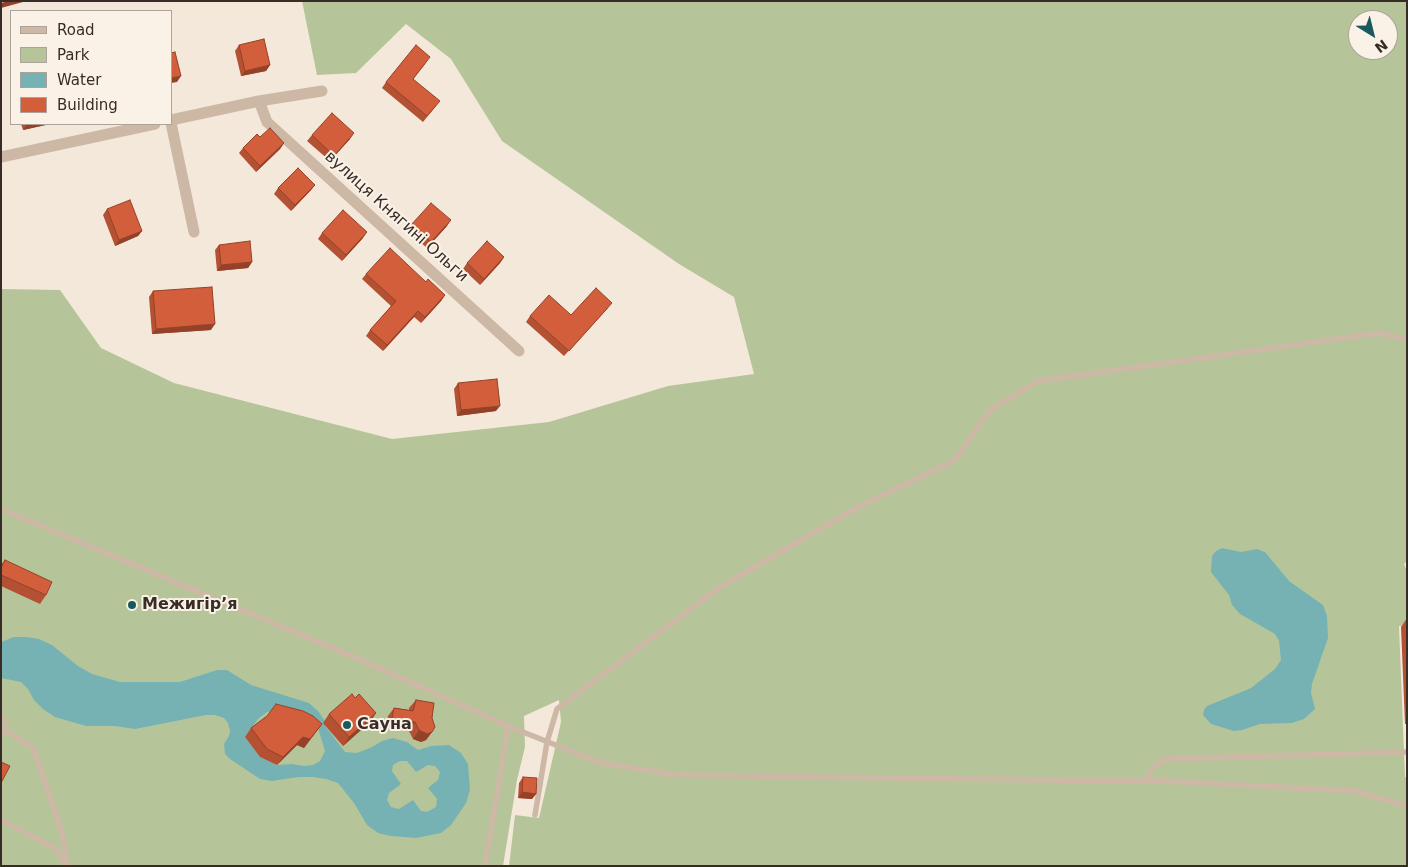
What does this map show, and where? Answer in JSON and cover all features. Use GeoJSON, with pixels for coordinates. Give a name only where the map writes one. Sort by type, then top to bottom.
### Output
{"type":"FeatureCollection","features":[{"type":"Feature","properties":{"kind":"street"},"geometry":{"type":"LineString","coordinates":[[172,121],[259,101],[322,90]]}},
{"type":"Feature","properties":{"kind":"street","name":"вулиця Княгині Ольги"},"geometry":{"type":"LineString","coordinates":[[259,101],[267,122],[519,351]]}},
{"type":"Feature","properties":{"kind":"street"},"geometry":{"type":"LineString","coordinates":[[1,157],[150,125]]}},
{"type":"Feature","properties":{"kind":"street"},"geometry":{"type":"LineString","coordinates":[[172,125],[194,232]]}},
{"type":"Feature","properties":{"kind":"lane"},"geometry":{"type":"LineString","coordinates":[[535,814],[547,742],[557,709],[720,588],[860,506],[954,461],[990,410],[1038,381],[1379,333],[1407,339]]}},
{"type":"Feature","properties":{"kind":"lane"},"geometry":{"type":"LineString","coordinates":[[1,509],[354,657],[508,726],[598,762],[675,774],[1147,780],[1355,791],[1407,806]]}},
{"type":"Feature","properties":{"kind":"lane"},"geometry":{"type":"LineString","coordinates":[[1,716],[6,723],[3,731],[34,748],[61,829],[66,866]]}},
{"type":"Feature","properties":{"kind":"lane"},"geometry":{"type":"LineString","coordinates":[[485,866],[508,726]]}},
{"type":"Feature","properties":{"kind":"lane"},"geometry":{"type":"LineString","coordinates":[[1147,780],[1150,771],[1158,763],[1167,759],[1407,752]]}},
{"type":"Feature","properties":{"kind":"lane"},"geometry":{"type":"LineString","coordinates":[[1,820],[56,849],[66,866]]}},
{"type":"Feature","properties":{"kind":"green space"},"geometry":{"type":"Polygon","coordinates":[[[302,1],[1407,1],[1407,561],[1404,564],[1407,571],[1407,625],[1399,626],[1405,777],[1407,778],[1407,866],[509,866],[515,815],[539,818],[561,722],[559,700],[524,716],[525,747],[517,780],[503,866],[1,866],[1,289],[60,290],[101,348],[174,383],[392,439],[549,422],[668,386],[754,374],[734,297],[679,264],[502,141],[451,59],[406,24],[356,73],[317,75],[302,1]]]}},
{"type":"Feature","properties":{"kind":"water"},"geometry":{"type":"Polygon","coordinates":[[[1222,548],[1241,552],[1257,549],[1265,552],[1289,581],[1323,605],[1327,616],[1328,638],[1312,684],[1311,693],[1315,709],[1304,719],[1292,723],[1260,724],[1234,731],[1211,724],[1203,715],[1207,706],[1251,688],[1275,669],[1281,660],[1279,641],[1275,634],[1240,614],[1232,605],[1229,595],[1211,572],[1212,556],[1222,548]]]}},
{"type":"Feature","properties":{"kind":"water"},"geometry":{"type":"Polygon","coordinates":[[[14,637],[39,639],[52,645],[78,666],[92,674],[120,682],[180,682],[217,670],[227,670],[251,685],[309,703],[318,711],[325,721],[326,727],[345,752],[357,753],[393,738],[407,742],[418,750],[431,746],[449,745],[461,753],[468,764],[470,790],[466,803],[451,825],[441,833],[416,838],[378,833],[367,825],[354,803],[338,783],[313,777],[272,781],[260,779],[230,759],[225,754],[224,744],[230,731],[228,723],[224,718],[206,715],[135,729],[115,726],[86,726],[55,717],[34,700],[28,689],[21,682],[1,678],[1,642],[14,637]],[[277,711],[267,712],[258,719],[245,737],[260,757],[277,765],[292,764],[304,766],[313,765],[320,761],[325,751],[318,728],[277,711]],[[400,761],[393,765],[392,771],[401,784],[389,793],[387,800],[391,807],[399,809],[413,800],[421,811],[427,812],[436,807],[437,799],[428,788],[438,780],[440,772],[435,766],[428,765],[416,772],[407,761],[400,761]]]}},
{"type":"Feature","properties":{"kind":"building"},"geometry":{"type":"Polygon","coordinates":[[[264,39],[270,65],[245,71],[239,45],[264,39]]]}},
{"type":"Feature","properties":{"kind":"building"},"geometry":{"type":"Polygon","coordinates":[[[416,45],[430,57],[413,79],[440,101],[427,116],[386,82],[416,45]]]}},
{"type":"Feature","properties":{"kind":"building"},"geometry":{"type":"Polygon","coordinates":[[[175,52],[181,76],[172,78],[172,53],[175,52]]]}},
{"type":"Feature","properties":{"kind":"building"},"geometry":{"type":"Polygon","coordinates":[[[332,113],[354,133],[334,156],[312,135],[332,113]]]}},
{"type":"Feature","properties":{"kind":"building"},"geometry":{"type":"Polygon","coordinates":[[[270,128],[284,143],[260,166],[243,148],[257,134],[260,137],[270,128]]]}},
{"type":"Feature","properties":{"kind":"building"},"geometry":{"type":"Polygon","coordinates":[[[298,168],[315,185],[295,205],[278,188],[298,168]]]}},
{"type":"Feature","properties":{"kind":"building"},"geometry":{"type":"Polygon","coordinates":[[[130,200],[142,231],[119,240],[107,209],[130,200]]]}},
{"type":"Feature","properties":{"kind":"building"},"geometry":{"type":"Polygon","coordinates":[[[431,203],[451,220],[431,242],[411,225],[431,203]]]}},
{"type":"Feature","properties":{"kind":"building"},"geometry":{"type":"Polygon","coordinates":[[[343,210],[367,232],[346,255],[322,233],[343,210]]]}},
{"type":"Feature","properties":{"kind":"building"},"geometry":{"type":"Polygon","coordinates":[[[250,241],[252,262],[221,265],[219,245],[250,241]]]}},
{"type":"Feature","properties":{"kind":"building"},"geometry":{"type":"Polygon","coordinates":[[[487,241],[504,257],[484,279],[467,263],[487,241]]]}},
{"type":"Feature","properties":{"kind":"building"},"geometry":{"type":"Polygon","coordinates":[[[390,248],[426,282],[428,279],[445,295],[425,317],[418,311],[387,345],[370,330],[396,301],[366,274],[390,248]]]}},
{"type":"Feature","properties":{"kind":"building"},"geometry":{"type":"Polygon","coordinates":[[[212,287],[215,324],[156,329],[153,291],[212,287]]]}},
{"type":"Feature","properties":{"kind":"building"},"geometry":{"type":"Polygon","coordinates":[[[596,288],[612,303],[569,351],[530,316],[549,295],[571,315],[596,288]]]}},
{"type":"Feature","properties":{"kind":"building"},"geometry":{"type":"Polygon","coordinates":[[[497,379],[500,406],[461,410],[458,383],[497,379]]]}},
{"type":"Feature","properties":{"kind":"building"},"geometry":{"type":"Polygon","coordinates":[[[5,560],[52,582],[46,595],[1,575],[1,568],[5,560]]]}},
{"type":"Feature","properties":{"kind":"building","name":"Сауна"},"geometry":{"type":"Polygon","coordinates":[[[352,694],[355,698],[359,694],[376,713],[349,737],[329,714],[352,694]]]}},
{"type":"Feature","properties":{"kind":"building"},"geometry":{"type":"Polygon","coordinates":[[[416,700],[434,703],[432,718],[435,727],[432,732],[427,734],[419,730],[415,722],[392,718],[394,708],[413,711],[416,700]]]}},
{"type":"Feature","properties":{"kind":"building"},"geometry":{"type":"Polygon","coordinates":[[[276,704],[303,711],[313,716],[322,724],[310,739],[303,737],[283,757],[267,749],[251,728],[267,716],[276,704]]]}},
{"type":"Feature","properties":{"kind":"building"},"geometry":{"type":"Polygon","coordinates":[[[1,762],[10,766],[1,783],[1,762]]]}},
{"type":"Feature","properties":{"kind":"building"},"geometry":{"type":"Polygon","coordinates":[[[523,777],[537,778],[536,794],[522,792],[523,777]]]}},
{"type":"Feature","properties":{"kind":"place","name":"Межигір’я"},"geometry":{"type":"Point","coordinates":[132,605]}},
{"type":"Feature","properties":{"kind":"place","name":"Сауна"},"geometry":{"type":"Point","coordinates":[347,725]}}]}
